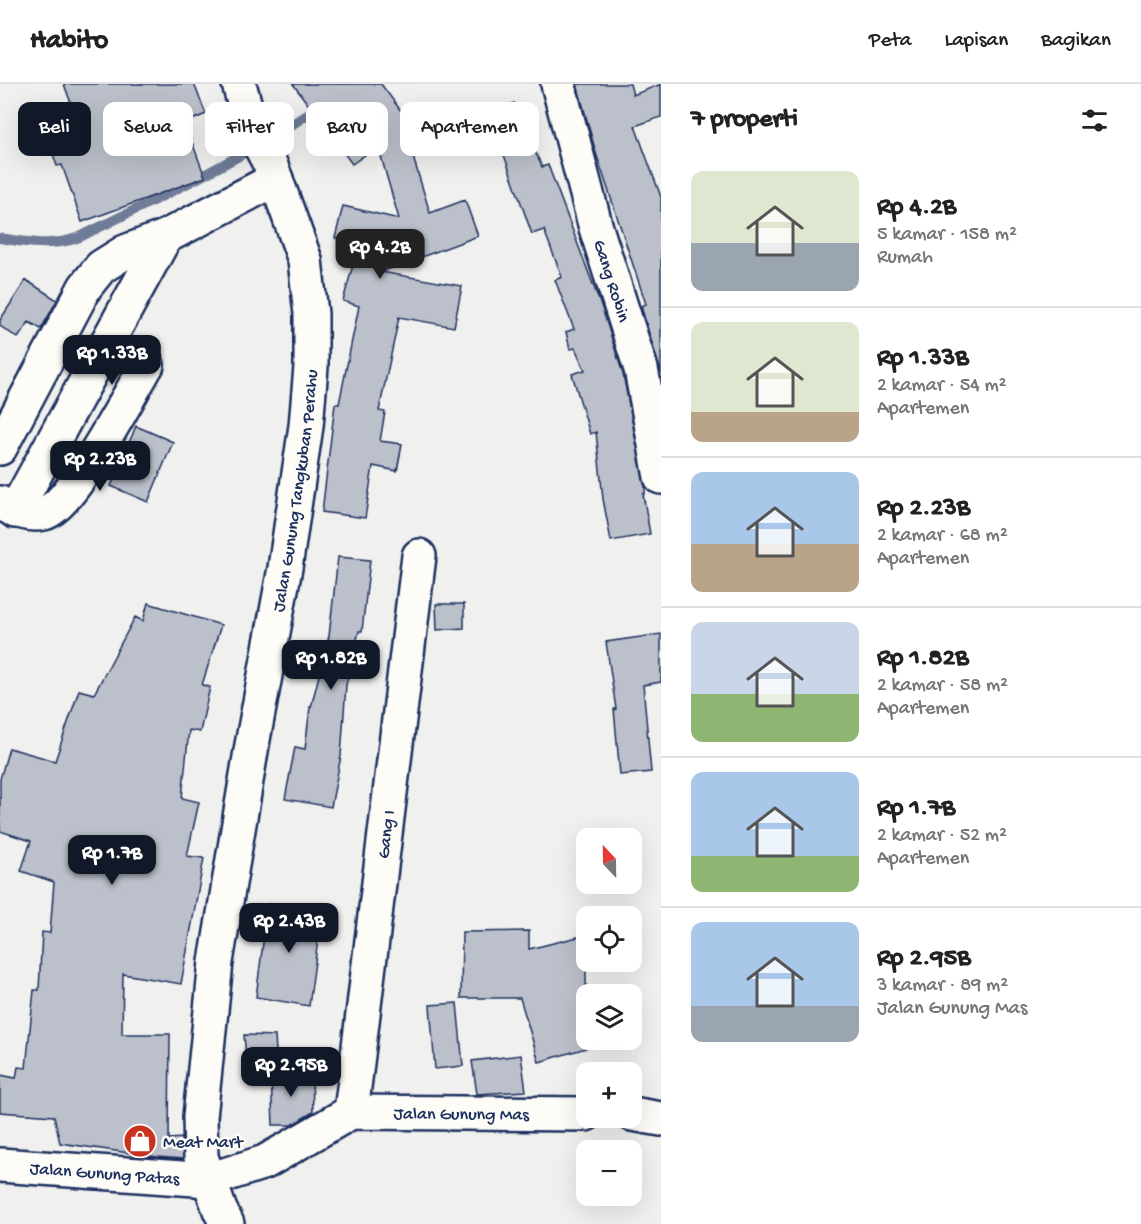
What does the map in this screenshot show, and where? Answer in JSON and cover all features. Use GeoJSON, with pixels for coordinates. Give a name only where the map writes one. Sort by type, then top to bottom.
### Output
{"type":"FeatureCollection","features":[{"type":"Feature","properties":{"kind":"street","name":"Jalan Gunung Tangkuban Perahu"},"geometry":{"type":"LineString","coordinates":[[226,1224],[201,1157],[200,1117],[216,962],[252,745],[285,568],[306,426],[311,367],[311,314],[305,260],[273,173],[251,128],[239,84]]}},
{"type":"Feature","properties":{"kind":"street","name":"Gang Robin"},"geometry":{"type":"LineString","coordinates":[[558,84],[596,228],[641,369],[661,477]]}},
{"type":"Feature","properties":{"kind":"street"},"geometry":{"type":"LineString","coordinates":[[0,448],[85,287],[101,267],[126,252],[165,237],[273,173]]}},
{"type":"Feature","properties":{"kind":"street"},"geometry":{"type":"LineString","coordinates":[[147,365],[81,476],[60,502],[46,513],[34,513],[8,507],[165,237]]}},
{"type":"Feature","properties":{"kind":"street","name":"Gang I"},"geometry":{"type":"LineString","coordinates":[[351,1112],[419,556]]}},
{"type":"Feature","properties":{"kind":"street"},"geometry":{"type":"LineString","coordinates":[[208,1180],[265,1162],[351,1112]]}},
{"type":"Feature","properties":{"kind":"street","name":"Jalan Gunung Mas"},"geometry":{"type":"LineString","coordinates":[[351,1112],[576,1114]]}},
{"type":"Feature","properties":{"kind":"street","name":"Jalan Gunung Patas"},"geometry":{"type":"LineString","coordinates":[[0,1166],[208,1180]]}},
{"type":"Feature","properties":{"kind":"building"},"geometry":{"type":"Polygon","coordinates":[[[64,84],[194,84],[205,114],[193,120],[193,102],[103,102],[103,156],[193,156],[193,145],[205,177],[82,222],[62,165],[57,166],[54,156],[91,156],[91,102],[71,102],[64,84]]]}},
{"type":"Feature","properties":{"kind":"building"},"geometry":{"type":"Polygon","coordinates":[[[293,84],[381,84],[400,110],[400,156],[413,156],[430,213],[465,200],[478,236],[381,272],[462,286],[454,327],[399,317],[379,411],[385,412],[380,441],[402,444],[397,471],[373,466],[365,518],[322,512],[335,404],[339,404],[359,306],[343,301],[359,243],[335,238],[343,206],[399,219],[381,156],[388,156],[388,102],[306,102],[293,84]]]}},
{"type":"Feature","properties":{"kind":"building"},"geometry":{"type":"Polygon","coordinates":[[[577,84],[630,84],[633,95],[661,84],[661,117],[635,126],[661,197],[661,374],[641,306],[646,304],[596,153],[577,84]]]}},
{"type":"Feature","properties":{"kind":"building"},"geometry":{"type":"Polygon","coordinates":[[[346,156],[364,156],[352,164],[346,156]]]}},
{"type":"Feature","properties":{"kind":"building"},"geometry":{"type":"Polygon","coordinates":[[[504,156],[537,156],[542,167],[548,165],[603,311],[623,374],[645,485],[645,494],[643,494],[650,534],[611,541],[603,499],[596,432],[590,434],[572,374],[585,370],[575,348],[570,349],[566,332],[574,329],[555,280],[562,277],[544,230],[532,234],[504,156]]]}},
{"type":"Feature","properties":{"kind":"building"},"geometry":{"type":"Polygon","coordinates":[[[26,280],[57,300],[41,329],[29,322],[18,338],[0,326],[0,320],[26,280]]]}},
{"type":"Feature","properties":{"kind":"building"},"geometry":{"type":"Polygon","coordinates":[[[136,426],[173,442],[148,502],[111,486],[136,426]]]}},
{"type":"Feature","properties":{"kind":"building"},"geometry":{"type":"Polygon","coordinates":[[[338,557],[370,560],[362,631],[359,631],[346,685],[341,756],[331,807],[285,799],[295,747],[305,749],[310,707],[329,636],[338,557]]]}},
{"type":"Feature","properties":{"kind":"building"},"geometry":{"type":"Polygon","coordinates":[[[148,603],[221,625],[202,685],[210,687],[200,732],[189,730],[182,798],[199,802],[187,856],[204,858],[181,984],[123,974],[122,1034],[170,1034],[169,1139],[182,1138],[183,1159],[60,1143],[54,1116],[0,1112],[0,1075],[16,1078],[18,1067],[26,1068],[34,990],[39,990],[42,932],[50,933],[54,882],[21,871],[31,841],[0,831],[0,779],[9,748],[55,761],[79,690],[94,694],[135,617],[143,621],[148,603]]]}},
{"type":"Feature","properties":{"kind":"building"},"geometry":{"type":"Polygon","coordinates":[[[436,604],[464,604],[464,628],[437,630],[436,604]]]}},
{"type":"Feature","properties":{"kind":"building"},"geometry":{"type":"Polygon","coordinates":[[[661,634],[661,682],[643,685],[651,772],[620,775],[614,709],[616,709],[606,642],[661,634]]]}},
{"type":"Feature","properties":{"kind":"building"},"geometry":{"type":"Polygon","coordinates":[[[268,904],[322,910],[309,1006],[256,997],[268,904]]]}},
{"type":"Feature","properties":{"kind":"building"},"geometry":{"type":"Polygon","coordinates":[[[529,931],[529,949],[576,937],[576,972],[586,972],[586,984],[576,984],[576,1050],[579,1050],[539,1062],[520,998],[461,998],[462,932],[529,931]]]}},
{"type":"Feature","properties":{"kind":"building"},"geometry":{"type":"Polygon","coordinates":[[[457,1003],[463,1066],[435,1069],[430,1005],[457,1003]]]}},
{"type":"Feature","properties":{"kind":"building"},"geometry":{"type":"Polygon","coordinates":[[[244,1035],[275,1036],[277,1066],[247,1069],[244,1035]]]}},
{"type":"Feature","properties":{"kind":"building"},"geometry":{"type":"Polygon","coordinates":[[[521,1055],[526,1091],[477,1094],[472,1061],[521,1055]]]}},
{"type":"Feature","properties":{"kind":"building"},"geometry":{"type":"Polygon","coordinates":[[[312,1074],[313,1112],[292,1125],[273,1125],[271,1076],[312,1074]]]}},
{"type":"Feature","properties":{"kind":"waterway"},"geometry":{"type":"LineString","coordinates":[[0,238],[30,243],[50,243],[80,237],[251,149],[305,116],[344,84]]}},
{"type":"Feature","properties":{"kind":"place","name":"Meat Mart"},"geometry":{"type":"Point","coordinates":[140,1141]}}]}
